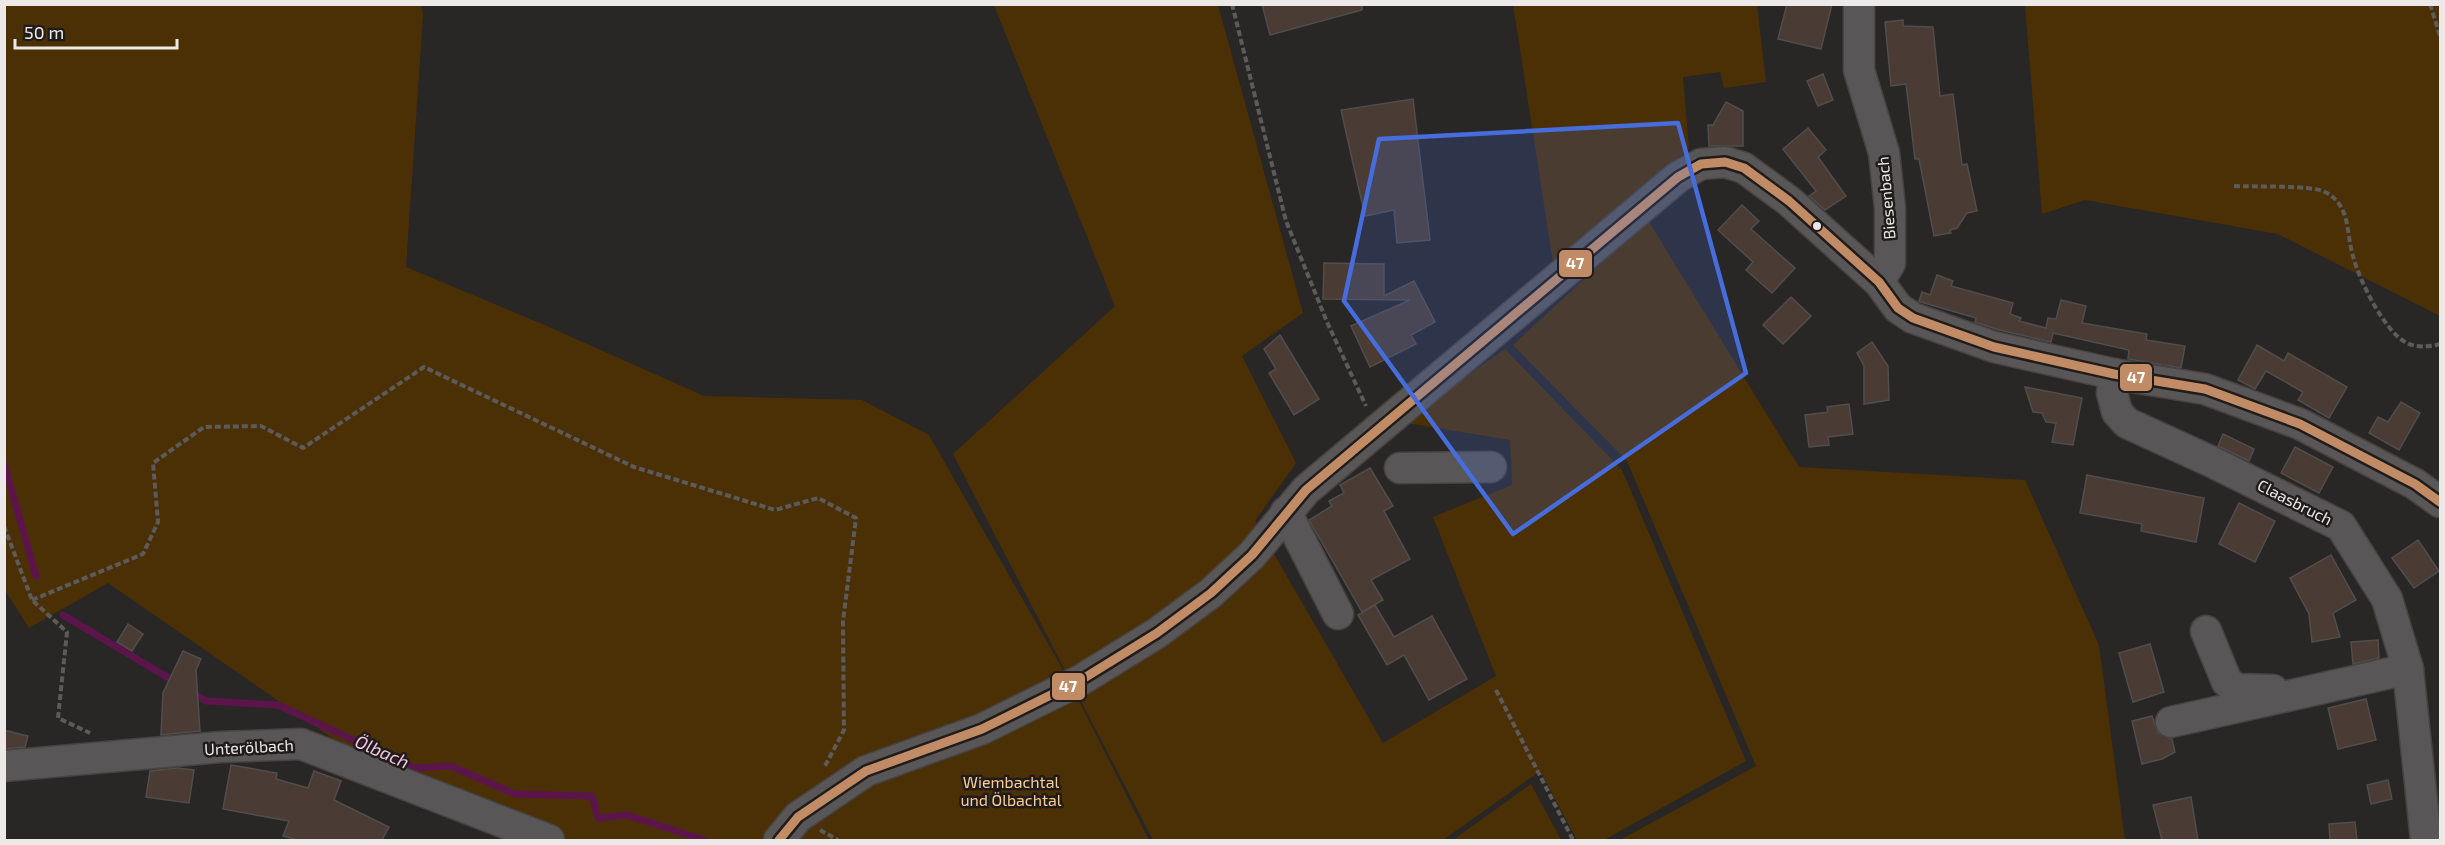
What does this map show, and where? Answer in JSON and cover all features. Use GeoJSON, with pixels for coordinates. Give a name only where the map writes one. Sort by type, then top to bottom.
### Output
{"type":"FeatureCollection","features":[{"type":"Feature","properties":{"kind":"street","name":"Biesenbach"},"geometry":{"type":"LineString","coordinates":[[1859,4],[1859,70],[1884,153],[1890,208],[1890,263],[1879,282]]}},
{"type":"Feature","properties":{"kind":"street"},"geometry":{"type":"LineString","coordinates":[[780,840],[798,817],[866,771],[982,729],[1081,680],[1157,633],[1211,592],[1252,555],[1306,490],[1378,432],[1677,177],[1701,164],[1725,162],[1744,168],[1789,201],[1879,282],[1899,308],[1913,318],[1949,333],[1994,347],[2114,374],[2205,389],[2300,424],[2415,484],[2440,502]]}},
{"type":"Feature","properties":{"kind":"street","name":"Claasbruch"},"geometry":{"type":"LineString","coordinates":[[2114,374],[2112,393],[2117,412],[2127,423],[2210,460],[2341,526],[2387,599],[2408,669],[2426,840]]}},
{"type":"Feature","properties":{"kind":"street"},"geometry":{"type":"LineString","coordinates":[[1400,468],[1491,466]]}},
{"type":"Feature","properties":{"kind":"street"},"geometry":{"type":"LineString","coordinates":[[1286,512],[1338,614]]}},
{"type":"Feature","properties":{"kind":"street"},"geometry":{"type":"LineString","coordinates":[[2206,631],[2227,682],[2237,689],[2277,690],[2280,698]]}},
{"type":"Feature","properties":{"kind":"street"},"geometry":{"type":"LineString","coordinates":[[2171,722],[2408,669]]}},
{"type":"Feature","properties":{"kind":"street","name":"Unterölbach"},"geometry":{"type":"LineString","coordinates":[[4,766],[221,747],[301,744],[549,840]]}},
{"type":"Feature","properties":{"kind":"path"},"geometry":{"type":"LineString","coordinates":[[1232,4],[1286,221],[1327,322],[1378,432]]}},
{"type":"Feature","properties":{"kind":"path"},"geometry":{"type":"LineString","coordinates":[[2430,4],[2440,36]]}},
{"type":"Feature","properties":{"kind":"path"},"geometry":{"type":"LineString","coordinates":[[2234,186],[2324,190],[2339,202],[2348,222],[2353,257],[2381,315],[2396,335],[2418,346],[2440,344]]}},
{"type":"Feature","properties":{"kind":"path"},"geometry":{"type":"LineString","coordinates":[[32,600],[143,554],[158,522],[153,464],[204,427],[261,426],[303,448],[424,367],[634,467],[775,510],[818,498],[856,518],[843,621],[844,730],[818,778]]}},
{"type":"Feature","properties":{"kind":"path"},"geometry":{"type":"LineString","coordinates":[[4,526],[32,600],[67,632],[58,718],[99,737]]}},
{"type":"Feature","properties":{"kind":"path"},"geometry":{"type":"LineString","coordinates":[[1496,690],[1573,840]]}},
{"type":"Feature","properties":{"kind":"highlighted area"},"geometry":{"type":"Polygon","coordinates":[[[1678,123],[1746,373],[1513,534],[1344,301],[1379,139],[1678,123]]]}},
{"type":"Feature","properties":{"kind":"green space"},"geometry":{"type":"Polygon","coordinates":[[[1513,4],[1757,5],[1766,82],[1724,88],[1720,72],[1683,77],[1689,149],[1553,263],[1513,4]]]}},
{"type":"Feature","properties":{"kind":"green space"},"geometry":{"type":"Polygon","coordinates":[[[5,5],[421,5],[423,15],[406,267],[540,323],[704,396],[862,400],[929,435],[1067,677],[971,720],[773,840],[557,840],[364,760],[108,583],[29,628],[5,590],[5,5]]]}},
{"type":"Feature","properties":{"kind":"green space"},"geometry":{"type":"Polygon","coordinates":[[[994,5],[1218,5],[1303,313],[1242,356],[1296,463],[1255,521],[1383,743],[1496,676],[1433,517],[1512,485],[1510,440],[1400,422],[1505,349],[1622,470],[1746,761],[1604,840],[1577,840],[1540,771],[1443,840],[1153,840],[953,454],[1115,306],[994,5]]]}},
{"type":"Feature","properties":{"kind":"green space"},"geometry":{"type":"Polygon","coordinates":[[[2025,5],[2440,5],[2440,316],[2278,234],[2085,200],[2042,214],[2025,5]]]}},
{"type":"Feature","properties":{"kind":"green space"},"geometry":{"type":"Polygon","coordinates":[[[1648,220],[1799,467],[2025,480],[2099,645],[2125,840],[1620,840],[1756,766],[1627,461],[1513,345],[1648,220]]]}},
{"type":"Feature","properties":{"kind":"green space","name":"Wiembachtal und Ölbachtal"},"geometry":{"type":"Polygon","coordinates":[[[1075,693],[1149,840],[796,840],[818,816],[873,777],[1075,693]]]}},
{"type":"Feature","properties":{"kind":"green space"},"geometry":{"type":"Polygon","coordinates":[[[1531,784],[1561,840],[1453,840],[1531,784]]]}},
{"type":"Feature","properties":{"kind":"building"},"geometry":{"type":"Polygon","coordinates":[[[1262,4],[1362,4],[1362,10],[1270,35],[1262,4]]]}},
{"type":"Feature","properties":{"kind":"building"},"geometry":{"type":"Polygon","coordinates":[[[1787,4],[1832,4],[1821,49],[1778,39],[1787,4]]]}},
{"type":"Feature","properties":{"kind":"building"},"geometry":{"type":"Polygon","coordinates":[[[1903,20],[1903,26],[1933,27],[1940,96],[1953,94],[1962,165],[1967,164],[1977,211],[1967,213],[1957,228],[1950,230],[1951,233],[1934,236],[1919,159],[1915,159],[1906,84],[1891,86],[1885,22],[1903,20]]]}},
{"type":"Feature","properties":{"kind":"building"},"geometry":{"type":"Polygon","coordinates":[[[1823,74],[1833,100],[1818,106],[1807,81],[1823,74]]]}},
{"type":"Feature","properties":{"kind":"building"},"geometry":{"type":"Polygon","coordinates":[[[1413,99],[1430,240],[1397,243],[1394,210],[1365,216],[1341,110],[1413,99]]]}},
{"type":"Feature","properties":{"kind":"building"},"geometry":{"type":"Polygon","coordinates":[[[1726,102],[1743,111],[1743,146],[1709,146],[1708,125],[1713,125],[1726,102]]]}},
{"type":"Feature","properties":{"kind":"building"},"geometry":{"type":"Polygon","coordinates":[[[1808,128],[1826,150],[1818,157],[1846,196],[1825,210],[1809,196],[1816,191],[1783,149],[1808,128]]]}},
{"type":"Feature","properties":{"kind":"building"},"geometry":{"type":"Polygon","coordinates":[[[1742,205],[1759,221],[1751,229],[1795,268],[1772,293],[1746,270],[1753,262],[1718,230],[1742,205]]]}},
{"type":"Feature","properties":{"kind":"building"},"geometry":{"type":"Polygon","coordinates":[[[1324,263],[1384,264],[1384,296],[1414,281],[1435,322],[1411,335],[1416,344],[1370,367],[1351,326],[1410,300],[1323,299],[1324,263]]]}},
{"type":"Feature","properties":{"kind":"building"},"geometry":{"type":"Polygon","coordinates":[[[1937,275],[1953,281],[1951,286],[2013,303],[2010,314],[2021,318],[2019,321],[2046,328],[2048,318],[2056,319],[2061,300],[2086,306],[2082,323],[2147,334],[2146,340],[2185,346],[2181,368],[2128,359],[2129,350],[2053,333],[2051,342],[1999,330],[1975,322],[1976,318],[1919,301],[1922,292],[1930,295],[1937,275]]]}},
{"type":"Feature","properties":{"kind":"building"},"geometry":{"type":"Polygon","coordinates":[[[1791,297],[1811,316],[1783,344],[1763,325],[1791,297]]]}},
{"type":"Feature","properties":{"kind":"building"},"geometry":{"type":"Polygon","coordinates":[[[1280,335],[1319,399],[1294,415],[1269,373],[1276,369],[1264,349],[1280,335]]]}},
{"type":"Feature","properties":{"kind":"building"},"geometry":{"type":"Polygon","coordinates":[[[1872,342],[1888,366],[1889,400],[1864,404],[1864,366],[1857,353],[1872,342]]]}},
{"type":"Feature","properties":{"kind":"building"},"geometry":{"type":"Polygon","coordinates":[[[2257,345],[2284,361],[2288,353],[2347,387],[2329,418],[2298,400],[2303,392],[2266,371],[2255,389],[2238,380],[2257,345]]]}},
{"type":"Feature","properties":{"kind":"building"},"geometry":{"type":"Polygon","coordinates":[[[2025,387],[2082,398],[2073,445],[2052,442],[2056,423],[2046,422],[2042,413],[2033,412],[2025,387]]]}},
{"type":"Feature","properties":{"kind":"building"},"geometry":{"type":"Polygon","coordinates":[[[2401,402],[2420,413],[2399,450],[2369,433],[2378,417],[2388,422],[2401,402]]]}},
{"type":"Feature","properties":{"kind":"building"},"geometry":{"type":"Polygon","coordinates":[[[1849,404],[1853,434],[1828,437],[1829,445],[1809,447],[1805,415],[1828,412],[1827,407],[1849,404]]]}},
{"type":"Feature","properties":{"kind":"building"},"geometry":{"type":"Polygon","coordinates":[[[2223,434],[2254,449],[2249,461],[2218,446],[2223,434]]]}},
{"type":"Feature","properties":{"kind":"building"},"geometry":{"type":"Polygon","coordinates":[[[2295,447],[2333,467],[2319,493],[2281,473],[2295,447]]]}},
{"type":"Feature","properties":{"kind":"building"},"geometry":{"type":"Polygon","coordinates":[[[1370,468],[1393,506],[1384,511],[1410,559],[1371,580],[1383,600],[1362,612],[1309,520],[1332,506],[1329,501],[1344,493],[1340,485],[1370,468]]]}},
{"type":"Feature","properties":{"kind":"building"},"geometry":{"type":"Polygon","coordinates":[[[2087,475],[2204,498],[2196,542],[2141,531],[2142,524],[2080,513],[2087,475]]]}},
{"type":"Feature","properties":{"kind":"building"},"geometry":{"type":"Polygon","coordinates":[[[2239,503],[2275,521],[2255,562],[2219,544],[2239,503]]]}},
{"type":"Feature","properties":{"kind":"building"},"geometry":{"type":"Polygon","coordinates":[[[2418,540],[2439,571],[2414,588],[2392,558],[2418,540]]]}},
{"type":"Feature","properties":{"kind":"building"},"geometry":{"type":"Polygon","coordinates":[[[2331,555],[2356,600],[2333,613],[2340,637],[2312,642],[2309,614],[2290,578],[2331,555]]]}},
{"type":"Feature","properties":{"kind":"building"},"geometry":{"type":"Polygon","coordinates":[[[1375,605],[1394,637],[1432,616],[1467,679],[1429,700],[1404,655],[1387,665],[1358,615],[1375,605]]]}},
{"type":"Feature","properties":{"kind":"building"},"geometry":{"type":"Polygon","coordinates":[[[128,624],[143,634],[132,651],[117,642],[128,624]]]}},
{"type":"Feature","properties":{"kind":"building"},"geometry":{"type":"Polygon","coordinates":[[[2378,640],[2379,658],[2353,664],[2351,642],[2378,640]]]}},
{"type":"Feature","properties":{"kind":"building"},"geometry":{"type":"Polygon","coordinates":[[[2150,644],[2164,692],[2133,702],[2119,653],[2150,644]]]}},
{"type":"Feature","properties":{"kind":"building"},"geometry":{"type":"Polygon","coordinates":[[[183,651],[201,659],[196,670],[200,731],[161,735],[163,693],[183,651]]]}},
{"type":"Feature","properties":{"kind":"building"},"geometry":{"type":"Polygon","coordinates":[[[2366,699],[2376,740],[2338,749],[2328,708],[2366,699]]]}},
{"type":"Feature","properties":{"kind":"building"},"geometry":{"type":"Polygon","coordinates":[[[2152,716],[2158,733],[2172,739],[2175,752],[2162,759],[2142,764],[2132,721],[2152,716]]]}},
{"type":"Feature","properties":{"kind":"building"},"geometry":{"type":"Polygon","coordinates":[[[4,730],[28,736],[25,747],[4,749],[4,730]]]}},
{"type":"Feature","properties":{"kind":"building"},"geometry":{"type":"Polygon","coordinates":[[[231,765],[277,773],[276,779],[308,788],[314,771],[341,781],[334,800],[389,827],[382,840],[297,840],[283,836],[289,821],[223,809],[231,765]]]}},
{"type":"Feature","properties":{"kind":"building"},"geometry":{"type":"Polygon","coordinates":[[[177,768],[194,770],[189,803],[146,797],[150,771],[177,768]]]}},
{"type":"Feature","properties":{"kind":"building"},"geometry":{"type":"Polygon","coordinates":[[[2388,780],[2392,799],[2371,804],[2367,785],[2388,780]]]}},
{"type":"Feature","properties":{"kind":"building"},"geometry":{"type":"Polygon","coordinates":[[[2191,797],[2198,840],[2162,840],[2153,805],[2191,797]]]}},
{"type":"Feature","properties":{"kind":"building"},"geometry":{"type":"Polygon","coordinates":[[[2355,822],[2357,840],[2330,840],[2329,824],[2355,822]]]}},
{"type":"Feature","properties":{"kind":"waterway","name":"Ölbach"},"geometry":{"type":"LineString","coordinates":[[4,464],[36,576]]}},
{"type":"Feature","properties":{"kind":"waterway","name":"Ölbach"},"geometry":{"type":"LineString","coordinates":[[63,615],[177,683]]}},
{"type":"Feature","properties":{"kind":"waterway","name":"Ölbach"},"geometry":{"type":"LineString","coordinates":[[191,692],[206,701],[278,705],[414,768],[451,766],[515,794],[592,796],[598,818],[627,815],[704,840]]}},
{"type":"Feature","properties":{"kind":"transit line","name":"47"},"geometry":{"type":"LineString","coordinates":[[779,840],[798,817],[866,771],[982,729],[1081,680],[1157,633],[1211,593],[1252,555],[1306,490],[1678,177],[1701,164],[1725,162],[1744,168],[1789,201],[1879,282],[1898,308],[1913,318],[1994,347],[2114,374],[2205,389],[2300,424],[2415,484],[2440,502]]}}]}
